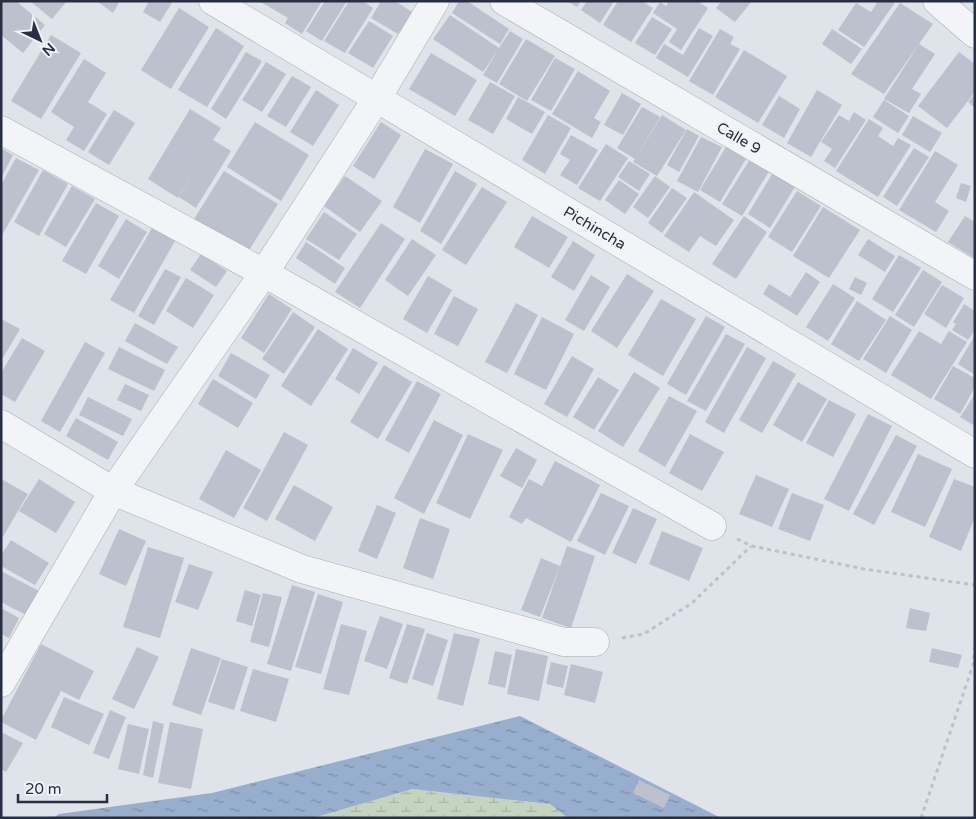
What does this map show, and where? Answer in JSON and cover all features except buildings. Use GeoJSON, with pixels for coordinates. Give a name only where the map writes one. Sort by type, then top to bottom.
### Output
{"type":"FeatureCollection","features":[{"type":"Feature","properties":{"kind":"street","name":"Pichincha"},"geometry":{"type":"LineString","coordinates":[[214,1],[975,454]]}},
{"type":"Feature","properties":{"kind":"street"},"geometry":{"type":"LineString","coordinates":[[1,683],[113,491],[264,273],[377,98],[435,1]]}},
{"type":"Feature","properties":{"kind":"street","name":"Calle 9"},"geometry":{"type":"LineString","coordinates":[[504,1],[975,276]]}},
{"type":"Feature","properties":{"kind":"street"},"geometry":{"type":"LineString","coordinates":[[937,1],[975,34]]}},
{"type":"Feature","properties":{"kind":"street"},"geometry":{"type":"LineString","coordinates":[[1,130],[264,273],[712,526]]}},
{"type":"Feature","properties":{"kind":"street"},"geometry":{"type":"LineString","coordinates":[[1,424],[113,491],[302,569],[564,642],[595,642]]}},
{"type":"Feature","properties":{"kind":"path"},"geometry":{"type":"LineString","coordinates":[[712,526],[752,546],[864,569],[975,585]]}},
{"type":"Feature","properties":{"kind":"path"},"geometry":{"type":"LineString","coordinates":[[595,642],[644,634],[692,603],[752,546]]}},
{"type":"Feature","properties":{"kind":"path"},"geometry":{"type":"LineString","coordinates":[[921,818],[972,665],[975,646]]}},
{"type":"Feature","properties":{"kind":"green space"},"geometry":{"type":"Polygon","coordinates":[[[412,789],[550,804],[568,818],[313,818],[412,789]]]}},
{"type":"Feature","properties":{"kind":"water"},"geometry":{"type":"Polygon","coordinates":[[[520,716],[721,818],[568,818],[550,804],[412,789],[313,818],[53,818],[59,814],[212,793],[520,716]]]}}]}
